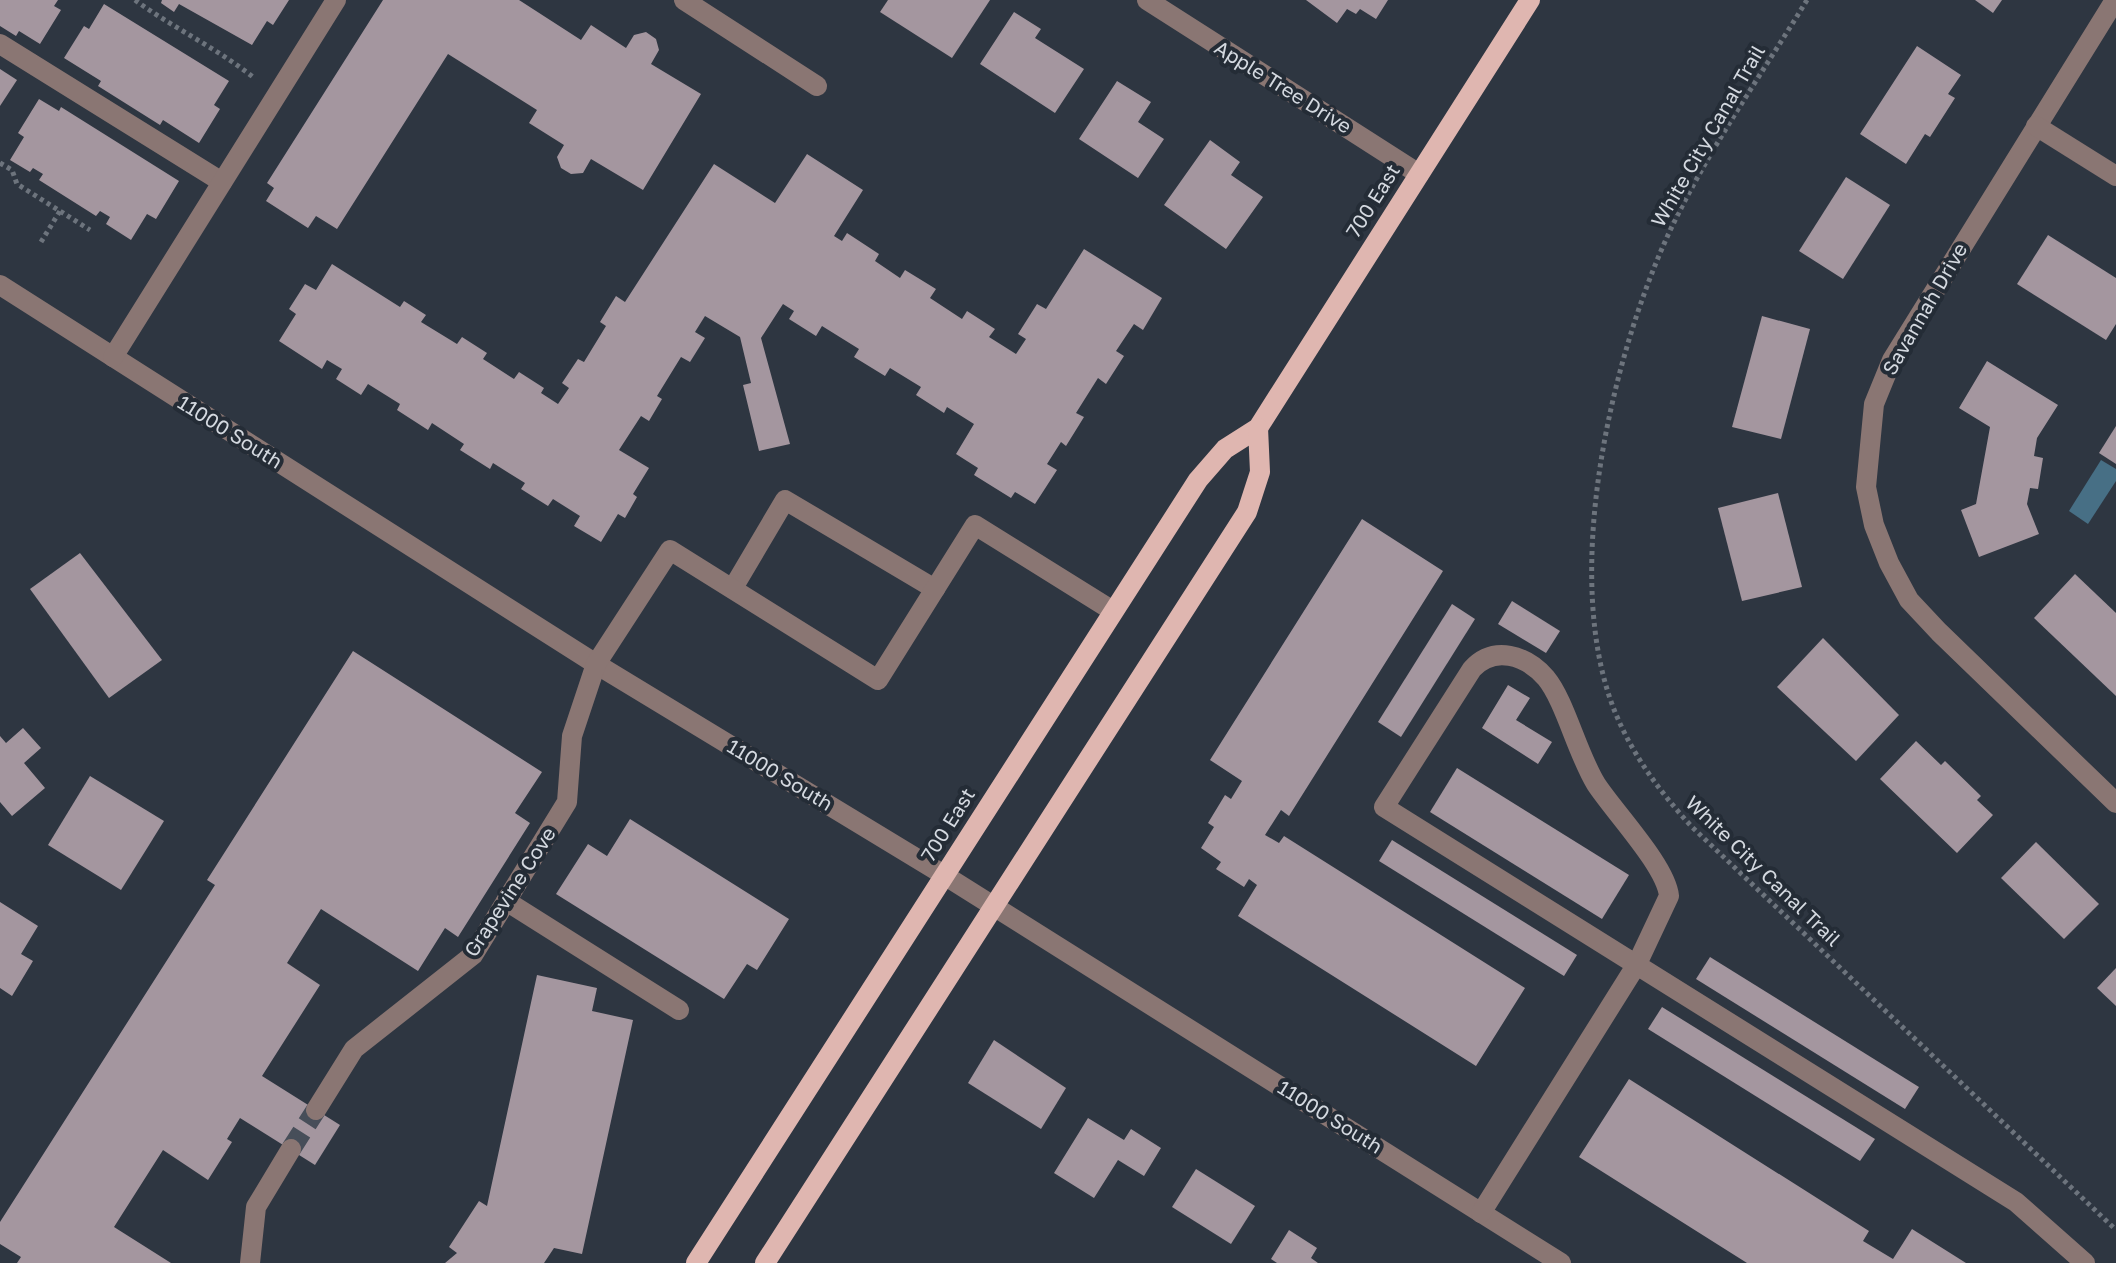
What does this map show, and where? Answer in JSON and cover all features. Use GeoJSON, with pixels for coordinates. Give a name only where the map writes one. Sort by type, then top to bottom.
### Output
{"type":"FeatureCollection","features":[{"type":"Feature","properties":{"kind":"main road","name":"700 East"},"geometry":{"type":"LineString","coordinates":[[696,1263],[1113,611],[1211,463],[1225,449],[1258,428],[1530,0]]}},
{"type":"Feature","properties":{"kind":"main road"},"geometry":{"type":"LineString","coordinates":[[765,1263],[1247,512],[1260,472],[1258,428]]}},
{"type":"Feature","properties":{"kind":"street"},"geometry":{"type":"LineString","coordinates":[[113,357],[336,0]]}},
{"type":"Feature","properties":{"kind":"street"},"geometry":{"type":"LineString","coordinates":[[684,0],[817,86]]}},
{"type":"Feature","properties":{"kind":"street","name":"Apple Tree Drive"},"geometry":{"type":"LineString","coordinates":[[1147,0],[1419,174]]}},
{"type":"Feature","properties":{"kind":"street","name":"Savannah Drive"},"geometry":{"type":"LineString","coordinates":[[2115,0],[1892,360],[1874,404],[1866,487],[1874,525],[1909,600],[2116,803]]}},
{"type":"Feature","properties":{"kind":"street"},"geometry":{"type":"LineString","coordinates":[[0,44],[222,182]]}},
{"type":"Feature","properties":{"kind":"street"},"geometry":{"type":"LineString","coordinates":[[2036,126],[2116,176]]}},
{"type":"Feature","properties":{"kind":"street","name":"11000 South"},"geometry":{"type":"LineString","coordinates":[[0,285],[596,664],[994,906],[1561,1263]]}},
{"type":"Feature","properties":{"kind":"street"},"geometry":{"type":"LineString","coordinates":[[935,589],[785,500],[733,588],[878,680],[935,589],[975,525],[1113,611]]}},
{"type":"Feature","properties":{"kind":"street","name":"Grapevine Cove"},"geometry":{"type":"LineString","coordinates":[[316,1110],[354,1049],[473,955],[567,802],[572,736],[596,664],[670,550],[733,588]]}},
{"type":"Feature","properties":{"kind":"street"},"geometry":{"type":"LineString","coordinates":[[1481,1213],[1637,964],[1665,908],[1668,883],[1581,759],[1546,678],[1504,654],[1485,656],[1472,669],[1384,807],[1637,964],[2016,1202],[2085,1263]]}},
{"type":"Feature","properties":{"kind":"street"},"geometry":{"type":"LineString","coordinates":[[506,901],[679,1010]]}},
{"type":"Feature","properties":{"kind":"street"},"geometry":{"type":"LineString","coordinates":[[250,1263],[256,1207],[291,1149]]}},
{"type":"Feature","properties":{"kind":"path"},"geometry":{"type":"LineString","coordinates":[[135,0],[160,19],[214,47],[253,77]]}},
{"type":"Feature","properties":{"kind":"path","name":"White City Canal Trail"},"geometry":{"type":"LineString","coordinates":[[1807,0],[1690,190],[1668,236],[1632,331],[1605,443],[1598,499],[1592,597],[1604,676],[1629,742],[1647,772],[1684,818],[2116,1230]]}},
{"type":"Feature","properties":{"kind":"path"},"geometry":{"type":"LineString","coordinates":[[0,163],[12,170],[17,184],[90,230]]}},
{"type":"Feature","properties":{"kind":"path"},"geometry":{"type":"LineString","coordinates":[[41,242],[60,211]]}},
{"type":"Feature","properties":{"kind":"water"},"geometry":{"type":"Polygon","coordinates":[[[2101,460],[2116,469],[2116,481],[2088,524],[2069,511],[2101,460]]]}},
{"type":"Feature","properties":{"kind":"building"},"geometry":{"type":"Polygon","coordinates":[[[0,0],[58,0],[54,6],[61,10],[40,44],[19,31],[16,36],[0,26],[0,0]]]}},
{"type":"Feature","properties":{"kind":"building"},"geometry":{"type":"Polygon","coordinates":[[[162,0],[289,0],[273,25],[267,21],[252,45],[179,4],[174,12],[161,3],[162,0]]]}},
{"type":"Feature","properties":{"kind":"building"},"geometry":{"type":"Polygon","coordinates":[[[383,0],[519,0],[581,40],[591,25],[626,48],[634,35],[646,32],[656,39],[659,50],[651,64],[701,94],[643,190],[591,159],[583,173],[571,174],[561,168],[557,157],[564,145],[529,123],[537,110],[448,54],[337,229],[316,216],[308,228],[266,201],[274,188],[267,183],[383,0]]]}},
{"type":"Feature","properties":{"kind":"building"},"geometry":{"type":"Polygon","coordinates":[[[888,0],[990,0],[952,58],[880,12],[888,0]]]}},
{"type":"Feature","properties":{"kind":"building"},"geometry":{"type":"Polygon","coordinates":[[[1306,0],[1388,0],[1376,19],[1360,9],[1356,14],[1347,9],[1337,23],[1306,0]]]}},
{"type":"Feature","properties":{"kind":"building"},"geometry":{"type":"Polygon","coordinates":[[[1975,0],[2002,0],[1993,13],[1975,0]]]}},
{"type":"Feature","properties":{"kind":"building"},"geometry":{"type":"Polygon","coordinates":[[[104,4],[229,81],[214,105],[220,109],[199,143],[163,120],[160,125],[98,86],[101,81],[64,58],[84,26],[89,29],[104,4]]]}},
{"type":"Feature","properties":{"kind":"building"},"geometry":{"type":"Polygon","coordinates":[[[1014,12],[1041,29],[1035,38],[1084,69],[1055,113],[980,64],[1014,12]]]}},
{"type":"Feature","properties":{"kind":"building"},"geometry":{"type":"Polygon","coordinates":[[[1917,46],[1961,75],[1948,94],[1955,98],[1930,137],[1925,134],[1906,164],[1860,134],[1917,46]]]}},
{"type":"Feature","properties":{"kind":"building"},"geometry":{"type":"Polygon","coordinates":[[[0,69],[17,80],[0,106],[0,69]]]}},
{"type":"Feature","properties":{"kind":"building"},"geometry":{"type":"Polygon","coordinates":[[[1117,81],[1151,102],[1138,122],[1164,139],[1138,178],[1079,139],[1117,81]]]}},
{"type":"Feature","properties":{"kind":"building"},"geometry":{"type":"Polygon","coordinates":[[[39,99],[59,111],[61,107],[179,181],[156,219],[147,214],[131,240],[106,224],[110,217],[100,211],[96,216],[39,180],[43,174],[33,168],[30,172],[10,160],[24,137],[18,133],[39,99]]]}},
{"type":"Feature","properties":{"kind":"building"},"geometry":{"type":"Polygon","coordinates":[[[1210,140],[1240,162],[1231,175],[1263,197],[1226,249],[1164,205],[1210,140]]]}},
{"type":"Feature","properties":{"kind":"building"},"geometry":{"type":"Polygon","coordinates":[[[807,154],[863,190],[834,236],[842,241],[847,233],[879,254],[875,261],[900,278],[905,270],[936,289],[930,298],[962,319],[967,311],[995,329],[989,337],[1016,354],[1026,339],[1018,334],[1037,304],[1046,309],[1084,249],[1162,298],[1143,330],[1134,324],[1116,351],[1124,356],[1106,384],[1098,378],[1076,413],[1084,417],[1066,446],[1061,442],[1047,464],[1057,470],[1035,504],[1015,492],[1011,498],[974,475],[978,468],[956,454],[974,424],[947,407],[944,413],[916,395],[921,387],[890,368],[885,376],[854,357],[859,349],[822,326],[816,336],[789,319],[794,311],[783,304],[761,338],[790,444],[759,451],[743,385],[751,383],[740,337],[705,316],[695,332],[705,338],[690,362],[681,357],[657,396],[662,399],[649,421],[641,416],[619,450],[649,468],[633,494],[637,497],[625,518],[618,514],[601,542],[574,526],[580,516],[553,499],[548,506],[521,489],[525,483],[493,463],[490,469],[460,450],[464,444],[432,423],[428,430],[397,410],[400,404],[368,384],[361,395],[336,379],[342,369],[327,360],[322,369],[279,341],[296,314],[289,309],[305,284],[316,290],[332,264],[400,307],[404,301],[426,315],[421,322],[457,344],[462,337],[487,353],[483,359],[514,379],[519,372],[544,388],[541,393],[558,404],[569,388],[562,383],[578,359],[584,362],[606,326],[600,322],[616,296],[625,302],[714,164],[775,203],[807,154]]]}},
{"type":"Feature","properties":{"kind":"building"},"geometry":{"type":"Polygon","coordinates":[[[1846,177],[1890,205],[1843,279],[1799,251],[1846,177]]]}},
{"type":"Feature","properties":{"kind":"building"},"geometry":{"type":"Polygon","coordinates":[[[2048,235],[2116,278],[2116,324],[2106,340],[2017,284],[2048,235]]]}},
{"type":"Feature","properties":{"kind":"building"},"geometry":{"type":"Polygon","coordinates":[[[1762,316],[1810,329],[1781,439],[1732,427],[1762,316]]]}},
{"type":"Feature","properties":{"kind":"building"},"geometry":{"type":"Polygon","coordinates":[[[1987,361],[2058,405],[2037,438],[2034,456],[2043,458],[2038,489],[2030,488],[2027,504],[2039,534],[1979,557],[1961,510],[1976,504],[1990,427],[1959,408],[1987,361]]]}},
{"type":"Feature","properties":{"kind":"building"},"geometry":{"type":"Polygon","coordinates":[[[2116,426],[2116,464],[2099,453],[2116,426]]]}},
{"type":"Feature","properties":{"kind":"building"},"geometry":{"type":"Polygon","coordinates":[[[1778,493],[1802,587],[1742,601],[1718,508],[1778,493]]]}},
{"type":"Feature","properties":{"kind":"building"},"geometry":{"type":"Polygon","coordinates":[[[1362,519],[1443,571],[1289,816],[1281,810],[1265,835],[1279,843],[1284,836],[1525,988],[1476,1066],[1238,916],[1257,885],[1249,879],[1244,887],[1216,869],[1221,862],[1201,848],[1214,827],[1208,823],[1225,795],[1231,799],[1242,781],[1210,760],[1362,519]]]}},
{"type":"Feature","properties":{"kind":"building"},"geometry":{"type":"Polygon","coordinates":[[[80,553],[162,660],[109,698],[30,589],[80,553]]]}},
{"type":"Feature","properties":{"kind":"building"},"geometry":{"type":"Polygon","coordinates":[[[2075,574],[2116,613],[2116,696],[2034,618],[2075,574]]]}},
{"type":"Feature","properties":{"kind":"building"},"geometry":{"type":"Polygon","coordinates":[[[1512,601],[1560,631],[1546,653],[1498,624],[1512,601]]]}},
{"type":"Feature","properties":{"kind":"building"},"geometry":{"type":"Polygon","coordinates":[[[1452,604],[1475,619],[1401,737],[1378,722],[1452,604]]]}},
{"type":"Feature","properties":{"kind":"building"},"geometry":{"type":"Polygon","coordinates":[[[1823,638],[1899,715],[1856,761],[1777,687],[1823,638]]]}},
{"type":"Feature","properties":{"kind":"building"},"geometry":{"type":"Polygon","coordinates":[[[353,651],[542,772],[515,813],[530,823],[458,937],[445,928],[418,971],[321,909],[287,963],[320,985],[262,1076],[340,1125],[315,1165],[240,1118],[227,1139],[232,1142],[208,1180],[163,1150],[114,1227],[171,1263],[17,1263],[21,1257],[0,1244],[0,1222],[215,885],[207,880],[353,651]]]}},
{"type":"Feature","properties":{"kind":"building"},"geometry":{"type":"Polygon","coordinates":[[[1508,685],[1530,698],[1516,720],[1552,742],[1538,764],[1482,728],[1508,685]]]}},
{"type":"Feature","properties":{"kind":"building"},"geometry":{"type":"Polygon","coordinates":[[[23,728],[41,748],[24,763],[45,788],[12,816],[0,802],[0,736],[6,743],[23,728]]]}},
{"type":"Feature","properties":{"kind":"building"},"geometry":{"type":"Polygon","coordinates":[[[1916,741],[1941,765],[1945,761],[1981,796],[1977,800],[1993,815],[1957,853],[1880,779],[1916,741]]]}},
{"type":"Feature","properties":{"kind":"building"},"geometry":{"type":"Polygon","coordinates":[[[1457,768],[1629,875],[1602,919],[1430,812],[1457,768]]]}},
{"type":"Feature","properties":{"kind":"building"},"geometry":{"type":"Polygon","coordinates":[[[90,776],[164,821],[121,890],[48,845],[90,776]]]}},
{"type":"Feature","properties":{"kind":"building"},"geometry":{"type":"Polygon","coordinates":[[[630,819],[789,919],[757,970],[747,964],[724,999],[556,894],[588,844],[607,856],[630,819]]]}},
{"type":"Feature","properties":{"kind":"building"},"geometry":{"type":"Polygon","coordinates":[[[1392,840],[1577,955],[1564,976],[1379,861],[1392,840]]]}},
{"type":"Feature","properties":{"kind":"building"},"geometry":{"type":"Polygon","coordinates":[[[2036,842],[2099,904],[2064,939],[2001,878],[2036,842]]]}},
{"type":"Feature","properties":{"kind":"building"},"geometry":{"type":"Polygon","coordinates":[[[0,902],[38,926],[21,954],[33,961],[12,996],[0,988],[0,902]]]}},
{"type":"Feature","properties":{"kind":"building"},"geometry":{"type":"Polygon","coordinates":[[[1710,957],[1919,1087],[1905,1109],[1696,979],[1710,957]]]}},
{"type":"Feature","properties":{"kind":"building"},"geometry":{"type":"Polygon","coordinates":[[[2116,968],[2116,1006],[2097,988],[2116,968]]]}},
{"type":"Feature","properties":{"kind":"building"},"geometry":{"type":"Polygon","coordinates":[[[537,975],[597,988],[592,1011],[633,1020],[582,1254],[554,1248],[544,1263],[445,1263],[457,1253],[449,1247],[479,1201],[487,1206],[537,975]]]}},
{"type":"Feature","properties":{"kind":"building"},"geometry":{"type":"Polygon","coordinates":[[[1662,1007],[1875,1139],[1860,1161],[1648,1029],[1662,1007]]]}},
{"type":"Feature","properties":{"kind":"building"},"geometry":{"type":"Polygon","coordinates":[[[994,1040],[1066,1088],[1041,1129],[968,1083],[994,1040]]]}},
{"type":"Feature","properties":{"kind":"building"},"geometry":{"type":"Polygon","coordinates":[[[1629,1079],[1869,1231],[1863,1241],[1893,1259],[1912,1229],[1966,1263],[1747,1263],[1579,1157],[1629,1079]]]}},
{"type":"Feature","properties":{"kind":"building"},"geometry":{"type":"Polygon","coordinates":[[[1088,1118],[1124,1140],[1131,1129],[1161,1148],[1144,1176],[1118,1160],[1094,1198],[1054,1173],[1088,1118]]]}},
{"type":"Feature","properties":{"kind":"building"},"geometry":{"type":"Polygon","coordinates":[[[1196,1169],[1255,1206],[1231,1244],[1172,1207],[1196,1169]]]}},
{"type":"Feature","properties":{"kind":"building"},"geometry":{"type":"Polygon","coordinates":[[[1289,1230],[1317,1248],[1311,1258],[1318,1263],[1277,1263],[1271,1259],[1289,1230]]]}},
{"type":"Feature","properties":{"kind":"tunnel"},"geometry":{"type":"LineString","coordinates":[[291,1149],[316,1110]]}}]}
